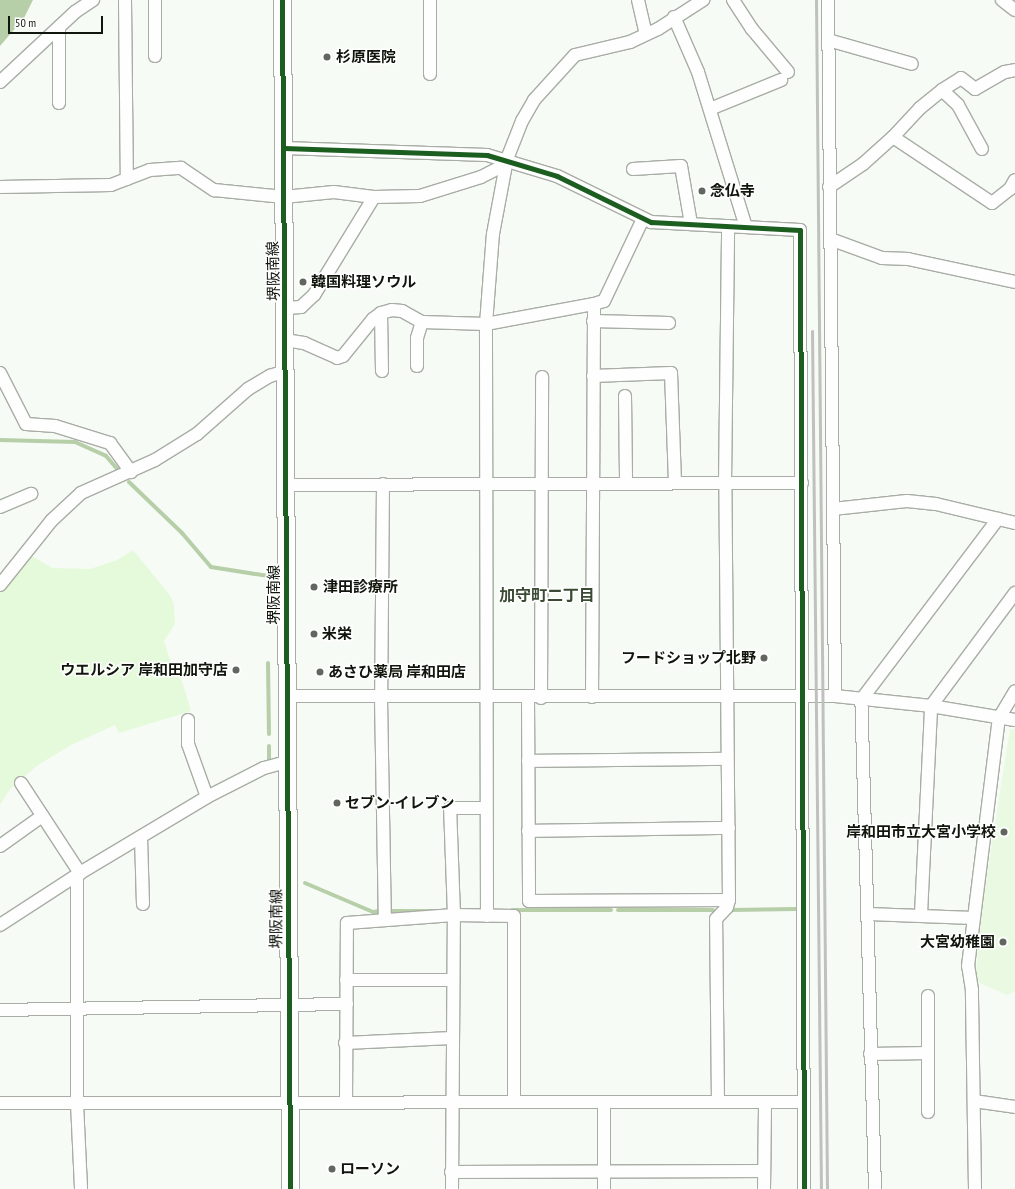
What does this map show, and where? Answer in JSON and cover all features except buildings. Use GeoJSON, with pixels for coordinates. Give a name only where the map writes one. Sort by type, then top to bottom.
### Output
{"type":"FeatureCollection","features":[{"type":"Feature","properties":{"kind":"main road","name":"堺阪南線"},"geometry":{"type":"LineString","coordinates":[[282,0],[286,308],[285,485],[290,1189]]}},
{"type":"Feature","properties":{"kind":"street"},"geometry":{"type":"LineString","coordinates":[[0,82],[58,27],[93,0]]}},
{"type":"Feature","properties":{"kind":"street"},"geometry":{"type":"LineString","coordinates":[[125,0],[126,179]]}},
{"type":"Feature","properties":{"kind":"street"},"geometry":{"type":"LineString","coordinates":[[155,0],[155,56]]}},
{"type":"Feature","properties":{"kind":"street"},"geometry":{"type":"LineString","coordinates":[[430,0],[430,74]]}},
{"type":"Feature","properties":{"kind":"street"},"geometry":{"type":"LineString","coordinates":[[638,0],[646,34]]}},
{"type":"Feature","properties":{"kind":"street"},"geometry":{"type":"LineString","coordinates":[[487,916],[485,698],[486,324],[493,234],[506,162],[522,121],[534,100],[575,55],[630,42],[703,0]]}},
{"type":"Feature","properties":{"kind":"street"},"geometry":{"type":"LineString","coordinates":[[710,109],[785,76],[733,0]]}},
{"type":"Feature","properties":{"kind":"street"},"geometry":{"type":"LineString","coordinates":[[828,0],[835,696]]}},
{"type":"Feature","properties":{"kind":"street"},"geometry":{"type":"LineString","coordinates":[[1002,0],[1015,10]]}},
{"type":"Feature","properties":{"kind":"street"},"geometry":{"type":"LineString","coordinates":[[674,17],[698,72],[746,227]]}},
{"type":"Feature","properties":{"kind":"street"},"geometry":{"type":"LineString","coordinates":[[58,27],[59,103]]}},
{"type":"Feature","properties":{"kind":"street"},"geometry":{"type":"LineString","coordinates":[[828,40],[912,64]]}},
{"type":"Feature","properties":{"kind":"street"},"geometry":{"type":"LineString","coordinates":[[829,187],[894,137],[920,108],[942,90],[961,78],[975,89],[1006,72],[1015,70]]}},
{"type":"Feature","properties":{"kind":"street"},"geometry":{"type":"LineString","coordinates":[[942,90],[958,104],[982,149]]}},
{"type":"Feature","properties":{"kind":"street"},"geometry":{"type":"LineString","coordinates":[[894,137],[992,203],[1010,189],[1015,180]]}},
{"type":"Feature","properties":{"kind":"street"},"geometry":{"type":"LineString","coordinates":[[284,148],[487,156],[557,176],[643,219],[691,224],[800,230],[804,1189]]}},
{"type":"Feature","properties":{"kind":"street"},"geometry":{"type":"LineString","coordinates":[[0,187],[111,185],[150,170],[181,168],[214,190],[284,197],[334,192],[374,197],[424,196],[481,176],[506,162]]}},
{"type":"Feature","properties":{"kind":"street"},"geometry":{"type":"LineString","coordinates":[[633,168],[681,166],[691,224]]}},
{"type":"Feature","properties":{"kind":"street"},"geometry":{"type":"LineString","coordinates":[[286,308],[301,307],[314,295],[374,197]]}},
{"type":"Feature","properties":{"kind":"street"},"geometry":{"type":"LineString","coordinates":[[285,340],[304,343],[337,358],[343,356],[381,312],[402,311],[422,322],[486,324],[604,301],[643,219]]}},
{"type":"Feature","properties":{"kind":"street"},"geometry":{"type":"LineString","coordinates":[[718,1102],[716,919],[727,908],[729,900],[725,483],[728,226]]}},
{"type":"Feature","properties":{"kind":"street"},"geometry":{"type":"LineString","coordinates":[[830,240],[882,258],[908,259],[1015,282]]}},
{"type":"Feature","properties":{"kind":"street"},"geometry":{"type":"LineString","coordinates":[[592,698],[594,304]]}},
{"type":"Feature","properties":{"kind":"street"},"geometry":{"type":"LineString","coordinates":[[381,312],[382,371]]}},
{"type":"Feature","properties":{"kind":"street"},"geometry":{"type":"LineString","coordinates":[[420,360],[417,338],[422,322]]}},
{"type":"Feature","properties":{"kind":"street"},"geometry":{"type":"LineString","coordinates":[[593,322],[669,323]]}},
{"type":"Feature","properties":{"kind":"street"},"geometry":{"type":"LineString","coordinates":[[0,585],[51,522],[81,493],[131,472],[198,434],[248,389],[270,376],[285,372]]}},
{"type":"Feature","properties":{"kind":"street"},"geometry":{"type":"LineString","coordinates":[[0,373],[26,424],[55,426],[110,443],[131,472]]}},
{"type":"Feature","properties":{"kind":"street"},"geometry":{"type":"LineString","coordinates":[[593,376],[671,373],[675,483]]}},
{"type":"Feature","properties":{"kind":"street"},"geometry":{"type":"LineString","coordinates":[[541,698],[540,485],[542,377]]}},
{"type":"Feature","properties":{"kind":"street"},"geometry":{"type":"LineString","coordinates":[[625,396],[626,483]]}},
{"type":"Feature","properties":{"kind":"street"},"geometry":{"type":"LineString","coordinates":[[285,485],[383,484],[485,486],[593,483],[802,483]]}},
{"type":"Feature","properties":{"kind":"street"},"geometry":{"type":"LineString","coordinates":[[383,484],[381,698],[386,920]]}},
{"type":"Feature","properties":{"kind":"street"},"geometry":{"type":"LineString","coordinates":[[0,507],[31,494]]}},
{"type":"Feature","properties":{"kind":"street"},"geometry":{"type":"LineString","coordinates":[[833,509],[907,500],[936,504],[1015,523]]}},
{"type":"Feature","properties":{"kind":"street"},"geometry":{"type":"LineString","coordinates":[[875,1189],[861,700],[998,519]]}},
{"type":"Feature","properties":{"kind":"street"},"geometry":{"type":"LineString","coordinates":[[921,914],[931,706],[1015,593]]}},
{"type":"Feature","properties":{"kind":"street"},"geometry":{"type":"LineString","coordinates":[[975,1189],[972,990],[968,966],[999,718],[1015,690]]}},
{"type":"Feature","properties":{"kind":"street"},"geometry":{"type":"LineString","coordinates":[[286,696],[381,698],[835,696],[861,700],[931,706],[1015,720]]}},
{"type":"Feature","properties":{"kind":"street"},"geometry":{"type":"LineString","coordinates":[[528,698],[528,901],[729,900]]}},
{"type":"Feature","properties":{"kind":"street"},"geometry":{"type":"LineString","coordinates":[[188,720],[188,744],[207,797]]}},
{"type":"Feature","properties":{"kind":"street"},"geometry":{"type":"LineString","coordinates":[[528,761],[727,759]]}},
{"type":"Feature","properties":{"kind":"street"},"geometry":{"type":"LineString","coordinates":[[0,925],[78,874],[207,797],[264,768],[287,762]]}},
{"type":"Feature","properties":{"kind":"street"},"geometry":{"type":"LineString","coordinates":[[21,783],[78,874],[77,1103],[81,1189]]}},
{"type":"Feature","properties":{"kind":"street"},"geometry":{"type":"LineString","coordinates":[[452,1189],[451,1102],[454,915],[450,808],[486,808]]}},
{"type":"Feature","properties":{"kind":"street"},"geometry":{"type":"LineString","coordinates":[[0,846],[42,816]]}},
{"type":"Feature","properties":{"kind":"street"},"geometry":{"type":"LineString","coordinates":[[528,831],[729,828]]}},
{"type":"Feature","properties":{"kind":"street"},"geometry":{"type":"LineString","coordinates":[[141,837],[147,897]]}},
{"type":"Feature","properties":{"kind":"street"},"geometry":{"type":"LineString","coordinates":[[868,914],[921,914],[973,918]]}},
{"type":"Feature","properties":{"kind":"street"},"geometry":{"type":"LineString","coordinates":[[346,1103],[347,923],[454,915],[514,916],[514,1102]]}},
{"type":"Feature","properties":{"kind":"street"},"geometry":{"type":"LineString","coordinates":[[346,980],[453,980]]}},
{"type":"Feature","properties":{"kind":"street"},"geometry":{"type":"LineString","coordinates":[[928,996],[928,1112]]}},
{"type":"Feature","properties":{"kind":"street"},"geometry":{"type":"LineString","coordinates":[[0,1010],[77,1011],[347,1004]]}},
{"type":"Feature","properties":{"kind":"street"},"geometry":{"type":"LineString","coordinates":[[346,1043],[452,1038]]}},
{"type":"Feature","properties":{"kind":"street"},"geometry":{"type":"LineString","coordinates":[[870,1054],[928,1053]]}},
{"type":"Feature","properties":{"kind":"street"},"geometry":{"type":"LineString","coordinates":[[974,1101],[1015,1107]]}},
{"type":"Feature","properties":{"kind":"street"},"geometry":{"type":"LineString","coordinates":[[604,1102],[604,1189]]}},
{"type":"Feature","properties":{"kind":"street"},"geometry":{"type":"LineString","coordinates":[[764,1189],[763,1171],[765,1102]]}},
{"type":"Feature","properties":{"kind":"street"},"geometry":{"type":"LineString","coordinates":[[0,1103],[803,1102]]}},
{"type":"Feature","properties":{"kind":"street"},"geometry":{"type":"LineString","coordinates":[[451,1172],[604,1173],[763,1171]]}},
{"type":"Feature","properties":{"kind":"shaded area"},"geometry":{"type":"Polygon","coordinates":[[[0,0],[33,0],[24,18],[0,46],[0,0]]]}},
{"type":"Feature","properties":{"kind":"shaded area"},"geometry":{"type":"Polygon","coordinates":[[[133,550],[169,594],[174,604],[175,624],[164,641],[171,663],[182,681],[191,711],[119,733],[115,725],[71,745],[38,765],[10,789],[0,805],[0,592],[28,554],[53,568],[90,569],[117,560],[133,550]]]}},
{"type":"Feature","properties":{"kind":"shaded area","name":"岸和田市立大宮小学校"},"geometry":{"type":"Polygon","coordinates":[[[1010,729],[1015,729],[1015,991],[1007,995],[975,981],[983,900],[1010,729]]]}},
{"type":"Feature","properties":{"kind":"waterway"},"geometry":{"type":"LineString","coordinates":[[0,440],[75,442],[106,456],[120,472]]}},
{"type":"Feature","properties":{"kind":"waterway"},"geometry":{"type":"LineString","coordinates":[[129,482],[182,533],[211,567],[268,576]]}},
{"type":"Feature","properties":{"kind":"waterway"},"geometry":{"type":"LineString","coordinates":[[268,663],[269,734]]}},
{"type":"Feature","properties":{"kind":"waterway"},"geometry":{"type":"LineString","coordinates":[[269,746],[269,761]]}},
{"type":"Feature","properties":{"kind":"waterway"},"geometry":{"type":"LineString","coordinates":[[305,883],[373,912],[380,911]]}},
{"type":"Feature","properties":{"kind":"waterway"},"geometry":{"type":"LineString","coordinates":[[732,910],[797,909]]}},
{"type":"Feature","properties":{"kind":"waterway"},"geometry":{"type":"LineString","coordinates":[[512,910],[611,910]]}},
{"type":"Feature","properties":{"kind":"waterway"},"geometry":{"type":"LineString","coordinates":[[618,910],[713,910]]}},
{"type":"Feature","properties":{"kind":"waterway"},"geometry":{"type":"LineString","coordinates":[[389,911],[433,911]]}},
{"type":"Feature","properties":{"kind":"railway"},"geometry":{"type":"LineString","coordinates":[[816,0],[827,1189]]}},
{"type":"Feature","properties":{"kind":"railway"},"geometry":{"type":"LineString","coordinates":[[812,331],[821,1189]]}},
{"type":"Feature","properties":{"kind":"cycle path"},"geometry":{"type":"LineString","coordinates":[[282,0],[290,1189]]}},
{"type":"Feature","properties":{"kind":"cycle path"},"geometry":{"type":"LineString","coordinates":[[284,148],[487,155],[557,176],[651,222],[800,230],[804,1189]]}},
{"type":"Feature","properties":{"kind":"place","name":"杉原医院"},"geometry":{"type":"Point","coordinates":[327,57]}},
{"type":"Feature","properties":{"kind":"place","name":"念仏寺"},"geometry":{"type":"Point","coordinates":[702,191]}},
{"type":"Feature","properties":{"kind":"place","name":"韓国料理ソウル"},"geometry":{"type":"Point","coordinates":[303,282]}},
{"type":"Feature","properties":{"kind":"place","name":"津田診療所"},"geometry":{"type":"Point","coordinates":[314,587]}},
{"type":"Feature","properties":{"kind":"place","name":"米栄"},"geometry":{"type":"Point","coordinates":[314,634]}},
{"type":"Feature","properties":{"kind":"place","name":"フードショップ北野"},"geometry":{"type":"Point","coordinates":[764,658]}},
{"type":"Feature","properties":{"kind":"place","name":"ウエルシア 岸和田加守店"},"geometry":{"type":"Point","coordinates":[236,670]}},
{"type":"Feature","properties":{"kind":"place","name":"あさひ薬局 岸和田店"},"geometry":{"type":"Point","coordinates":[320,672]}},
{"type":"Feature","properties":{"kind":"place","name":"セブン-イレブン"},"geometry":{"type":"Point","coordinates":[337,803]}},
{"type":"Feature","properties":{"kind":"place","name":"岸和田市立大宮小学校"},"geometry":{"type":"Point","coordinates":[1004,832]}},
{"type":"Feature","properties":{"kind":"place","name":"大宮幼稚園"},"geometry":{"type":"Point","coordinates":[1003,942]}},
{"type":"Feature","properties":{"kind":"place","name":"ローソン"},"geometry":{"type":"Point","coordinates":[332,1169]}},
{"type":"Feature","properties":{"kind":"district","name":"加守町二丁目"},"geometry":{"type":"Point","coordinates":[547,595]}}]}
